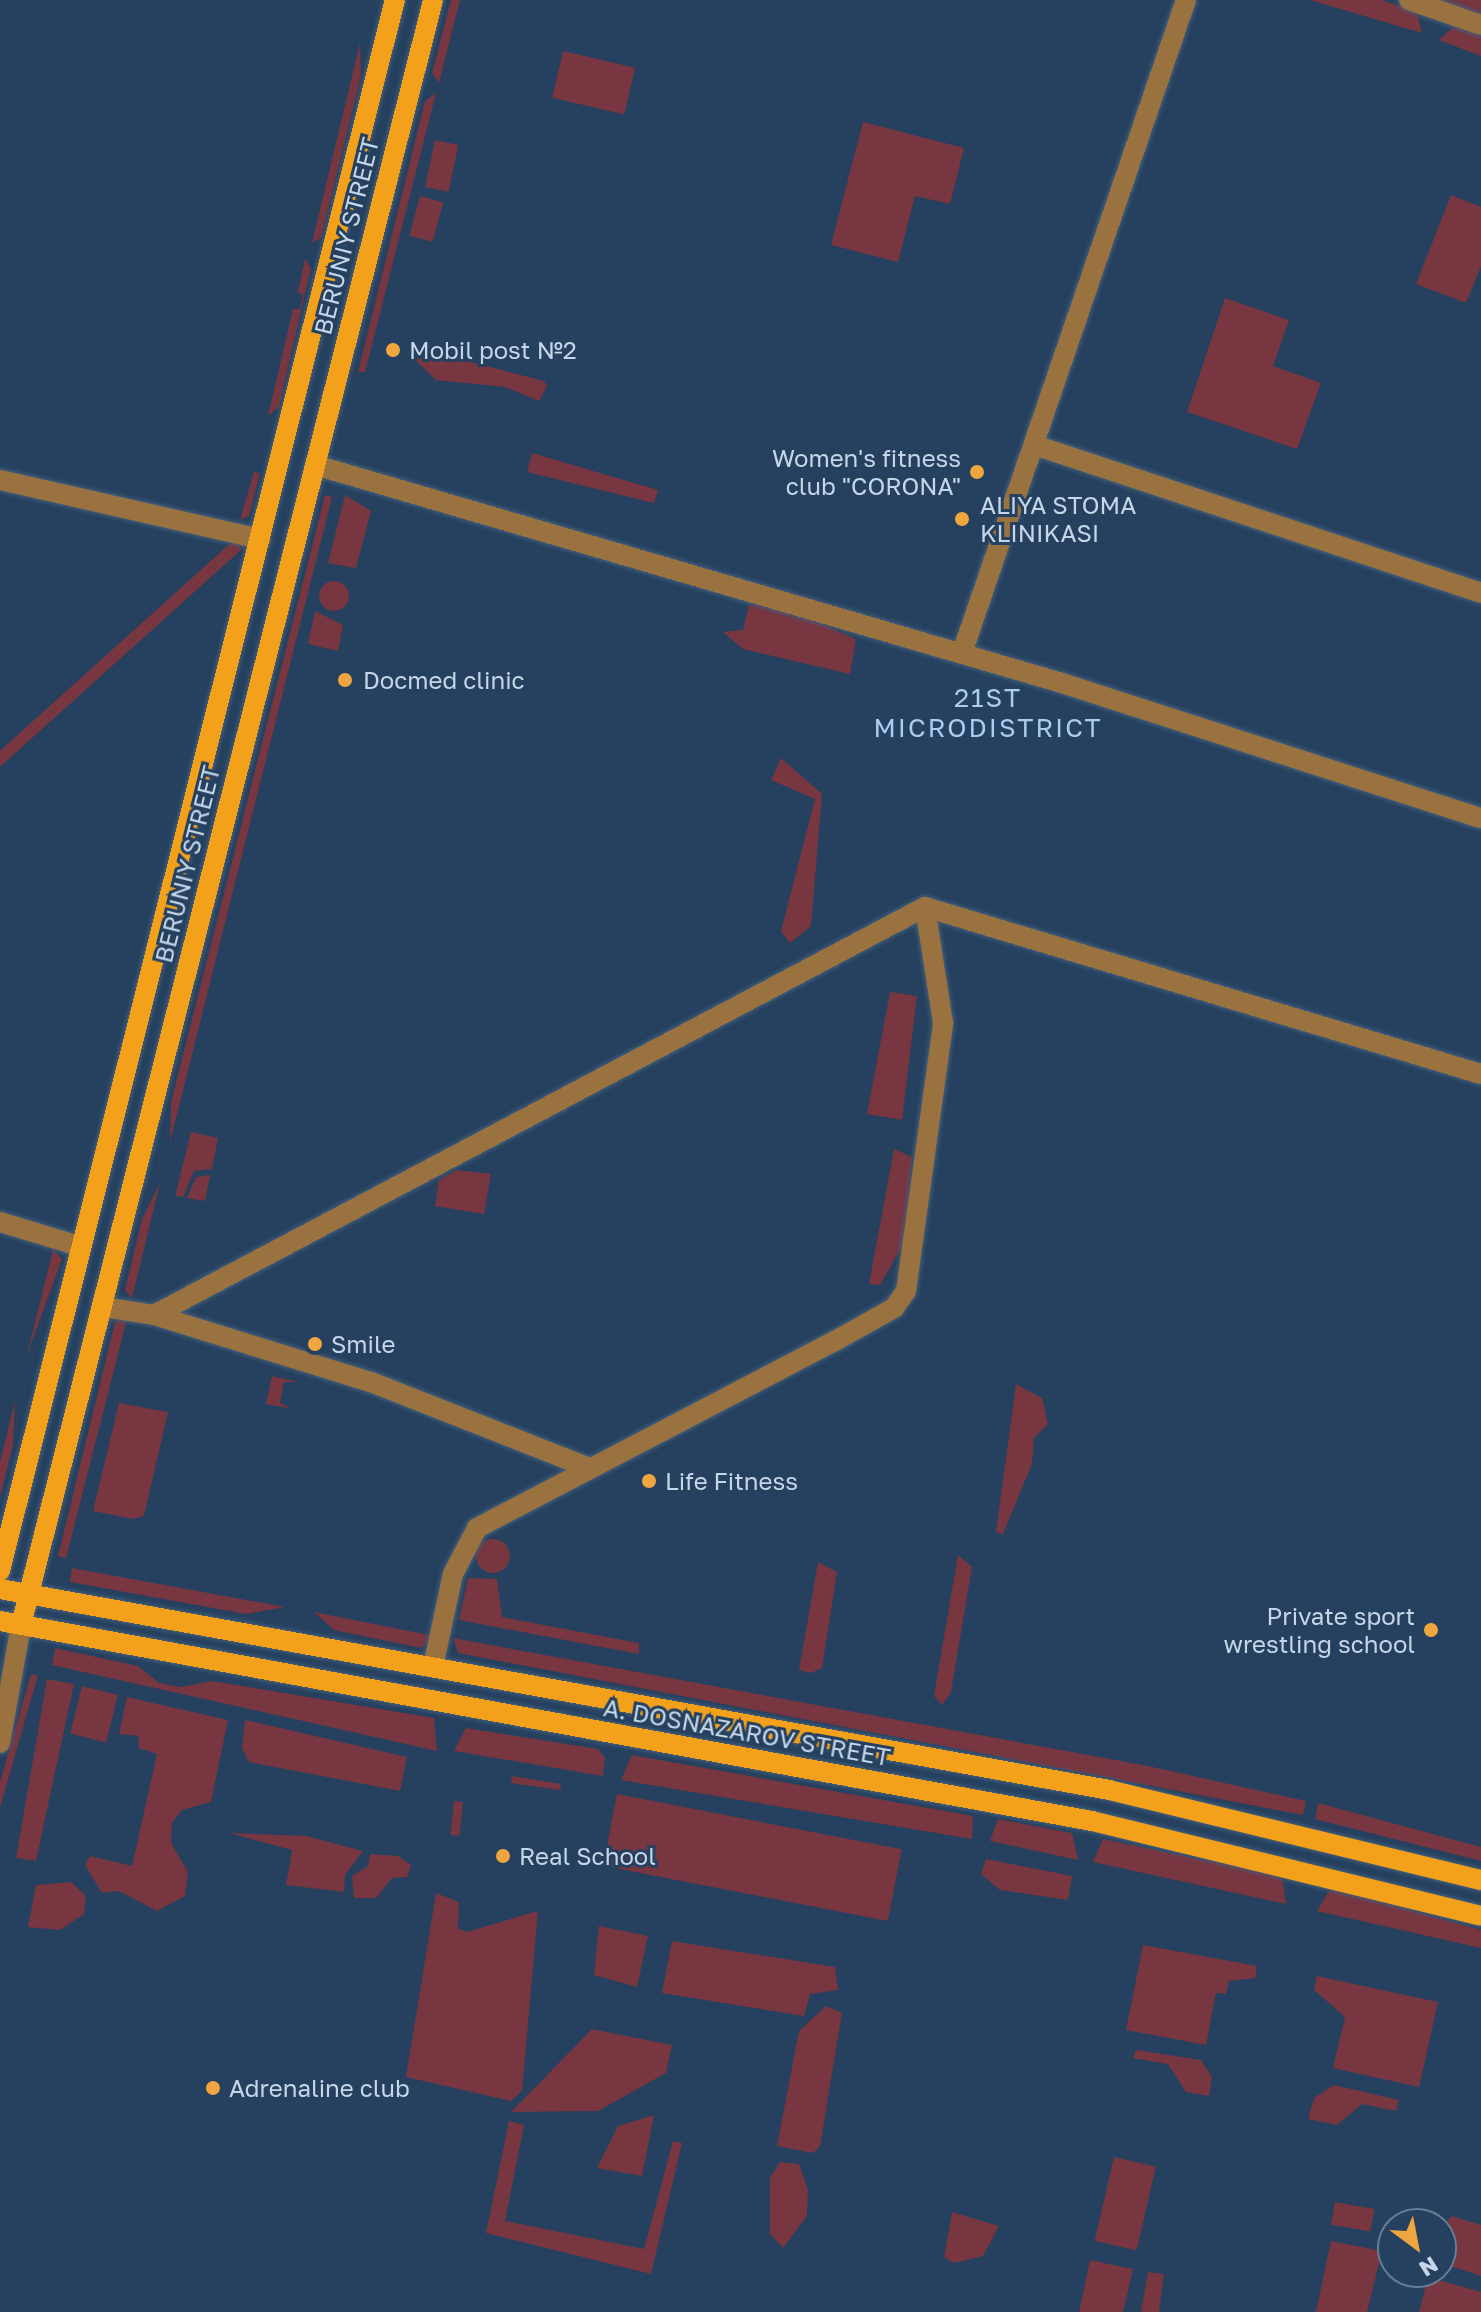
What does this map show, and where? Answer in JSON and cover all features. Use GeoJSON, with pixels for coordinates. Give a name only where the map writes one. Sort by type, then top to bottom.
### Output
{"type":"FeatureCollection","features":[{"type":"Feature","properties":{"kind":"main road","name":"BERUNIY STREET"},"geometry":{"type":"LineString","coordinates":[[0,1571],[79,1246],[229,665],[395,0]]}},
{"type":"Feature","properties":{"kind":"main road","name":"BERUNIY STREET"},"geometry":{"type":"LineString","coordinates":[[21,1625],[433,0]]}},
{"type":"Feature","properties":{"kind":"main road"},"geometry":{"type":"LineString","coordinates":[[229,665],[262,675]]}},
{"type":"Feature","properties":{"kind":"main road"},"geometry":{"type":"LineString","coordinates":[[6,1543],[24,1553],[40,1549]]}},
{"type":"Feature","properties":{"kind":"main road","name":"A. DOSNAZAROV STREET"},"geometry":{"type":"LineString","coordinates":[[0,1589],[1109,1790],[1481,1880]]}},
{"type":"Feature","properties":{"kind":"main road"},"geometry":{"type":"LineString","coordinates":[[65,1631],[59,1613],[71,1600]]}},
{"type":"Feature","properties":{"kind":"main road","name":"A. DOSNAZAROV STREET"},"geometry":{"type":"LineString","coordinates":[[0,1621],[1092,1821],[1481,1916]]}},
{"type":"Feature","properties":{"kind":"street"},"geometry":{"type":"LineString","coordinates":[[962,653],[1186,0]]}},
{"type":"Feature","properties":{"kind":"street"},"geometry":{"type":"LineString","coordinates":[[1409,0],[1481,25]]}},
{"type":"Feature","properties":{"kind":"street"},"geometry":{"type":"LineString","coordinates":[[1034,445],[1481,593]]}},
{"type":"Feature","properties":{"kind":"street"},"geometry":{"type":"LineString","coordinates":[[315,465],[962,653],[1481,818]]}},
{"type":"Feature","properties":{"kind":"street"},"geometry":{"type":"LineString","coordinates":[[0,480],[260,539]]}},
{"type":"Feature","properties":{"kind":"street"},"geometry":{"type":"LineString","coordinates":[[154,1315],[925,907],[1481,1074]]}},
{"type":"Feature","properties":{"kind":"street"},"geometry":{"type":"LineString","coordinates":[[433,1667],[453,1574],[477,1528],[883,1315],[906,1291],[943,1023],[925,907]]}},
{"type":"Feature","properties":{"kind":"street"},"geometry":{"type":"LineString","coordinates":[[0,1222],[79,1246]]}},
{"type":"Feature","properties":{"kind":"street"},"geometry":{"type":"LineString","coordinates":[[103,1307],[154,1315],[371,1382],[589,1468]]}},
{"type":"Feature","properties":{"kind":"street","name":"BERUNIY STREET"},"geometry":{"type":"LineString","coordinates":[[0,1743],[5,1679],[21,1625]]}},
{"type":"Feature","properties":{"kind":"shaded area"},"geometry":{"type":"Polygon","coordinates":[[[451,0],[460,0],[439,83],[432,73],[451,0]]]}},
{"type":"Feature","properties":{"kind":"shaded area"},"geometry":{"type":"Polygon","coordinates":[[[1310,0],[1382,0],[1417,12],[1422,33],[1310,0]]]}},
{"type":"Feature","properties":{"kind":"shaded area"},"geometry":{"type":"Polygon","coordinates":[[[1440,0],[1481,0],[1481,14],[1440,0]]]}},
{"type":"Feature","properties":{"kind":"shaded area"},"geometry":{"type":"Polygon","coordinates":[[[1454,26],[1481,35],[1481,56],[1439,40],[1454,26]]]}},
{"type":"Feature","properties":{"kind":"shaded area"},"geometry":{"type":"Polygon","coordinates":[[[360,43],[361,76],[321,238],[312,243],[360,43]]]}},
{"type":"Feature","properties":{"kind":"shaded area"},"geometry":{"type":"Polygon","coordinates":[[[563,51],[635,68],[624,114],[552,98],[563,51]]]}},
{"type":"Feature","properties":{"kind":"shaded area"},"geometry":{"type":"Polygon","coordinates":[[[436,93],[365,372],[358,372],[425,101],[436,93]]]}},
{"type":"Feature","properties":{"kind":"shaded area"},"geometry":{"type":"Polygon","coordinates":[[[863,122],[964,148],[950,204],[915,196],[898,262],[831,245],[863,122]]]}},
{"type":"Feature","properties":{"kind":"shaded area"},"geometry":{"type":"Polygon","coordinates":[[[435,140],[458,145],[448,192],[425,187],[435,140]]]}},
{"type":"Feature","properties":{"kind":"shaded area"},"geometry":{"type":"Polygon","coordinates":[[[1451,195],[1481,207],[1481,266],[1466,303],[1416,284],[1451,195]]]}},
{"type":"Feature","properties":{"kind":"shaded area"},"geometry":{"type":"Polygon","coordinates":[[[420,196],[443,202],[433,242],[409,236],[420,196]]]}},
{"type":"Feature","properties":{"kind":"shaded area"},"geometry":{"type":"Polygon","coordinates":[[[305,259],[311,268],[279,407],[268,416],[293,309],[300,309],[303,295],[298,292],[305,259]]]}},
{"type":"Feature","properties":{"kind":"shaded area"},"geometry":{"type":"Polygon","coordinates":[[[1225,298],[1289,320],[1273,366],[1321,383],[1297,449],[1187,412],[1225,298]]]}},
{"type":"Feature","properties":{"kind":"shaded area"},"geometry":{"type":"Polygon","coordinates":[[[417,348],[544,381],[547,386],[539,401],[505,387],[436,380],[416,361],[417,348]]]}},
{"type":"Feature","properties":{"kind":"shaded area"},"geometry":{"type":"Polygon","coordinates":[[[532,453],[658,490],[654,503],[527,472],[532,453]]]}},
{"type":"Feature","properties":{"kind":"shaded area"},"geometry":{"type":"Polygon","coordinates":[[[254,472],[260,473],[249,516],[240,520],[254,472]]]}},
{"type":"Feature","properties":{"kind":"shaded area"},"geometry":{"type":"Polygon","coordinates":[[[325,495],[332,497],[170,1142],[171,1102],[325,495]]]}},
{"type":"Feature","properties":{"kind":"shaded area"},"geometry":{"type":"Polygon","coordinates":[[[345,495],[371,511],[356,568],[328,563],[345,495]]]}},
{"type":"Feature","properties":{"kind":"shaded area"},"geometry":{"type":"Polygon","coordinates":[[[234,540],[242,549],[0,767],[0,751],[234,540]]]}},
{"type":"Feature","properties":{"kind":"shaded area"},"geometry":{"type":"Polygon","coordinates":[[[334,581],[345,585],[349,596],[345,607],[334,611],[323,607],[319,596],[323,585],[334,581]]]}},
{"type":"Feature","properties":{"kind":"shaded area"},"geometry":{"type":"Polygon","coordinates":[[[774,604],[856,639],[850,674],[743,649],[723,632],[743,630],[749,605],[774,604]]]}},
{"type":"Feature","properties":{"kind":"shaded area"},"geometry":{"type":"Polygon","coordinates":[[[315,611],[343,625],[338,651],[308,644],[315,611]]]}},
{"type":"Feature","properties":{"kind":"shaded area"},"geometry":{"type":"Polygon","coordinates":[[[781,758],[822,794],[811,926],[790,943],[781,931],[815,799],[771,780],[781,758]]]}},
{"type":"Feature","properties":{"kind":"shaded area"},"geometry":{"type":"Polygon","coordinates":[[[890,992],[917,996],[902,1120],[867,1114],[890,992]]]}},
{"type":"Feature","properties":{"kind":"shaded area"},"geometry":{"type":"Polygon","coordinates":[[[191,1132],[218,1138],[212,1169],[194,1171],[183,1197],[175,1196],[191,1132]]]}},
{"type":"Feature","properties":{"kind":"shaded area"},"geometry":{"type":"Polygon","coordinates":[[[894,1149],[912,1157],[904,1243],[880,1285],[869,1284],[894,1149]]]}},
{"type":"Feature","properties":{"kind":"shaded area"},"geometry":{"type":"Polygon","coordinates":[[[457,1170],[491,1174],[484,1214],[435,1206],[439,1180],[457,1170]]]}},
{"type":"Feature","properties":{"kind":"shaded area"},"geometry":{"type":"Polygon","coordinates":[[[210,1175],[205,1201],[187,1198],[196,1177],[210,1175]]]}},
{"type":"Feature","properties":{"kind":"shaded area"},"geometry":{"type":"Polygon","coordinates":[[[160,1183],[132,1298],[125,1290],[142,1219],[160,1183]]]}},
{"type":"Feature","properties":{"kind":"shaded area"},"geometry":{"type":"Polygon","coordinates":[[[53,1250],[62,1259],[27,1355],[53,1250]]]}},
{"type":"Feature","properties":{"kind":"shaded area"},"geometry":{"type":"Polygon","coordinates":[[[128,1315],[66,1558],[58,1556],[115,1322],[128,1315]]]}},
{"type":"Feature","properties":{"kind":"shaded area"},"geometry":{"type":"Polygon","coordinates":[[[272,1376],[298,1382],[284,1382],[280,1403],[293,1409],[266,1404],[272,1376]]]}},
{"type":"Feature","properties":{"kind":"shaded area"},"geometry":{"type":"Polygon","coordinates":[[[1016,1384],[1042,1398],[1048,1424],[1034,1438],[1032,1464],[1003,1534],[996,1532],[1016,1384]]]}},
{"type":"Feature","properties":{"kind":"shaded area"},"geometry":{"type":"Polygon","coordinates":[[[15,1401],[13,1445],[0,1497],[0,1462],[15,1401]]]}},
{"type":"Feature","properties":{"kind":"shaded area"},"geometry":{"type":"Polygon","coordinates":[[[119,1403],[168,1412],[144,1516],[133,1519],[93,1511],[119,1403]]]}},
{"type":"Feature","properties":{"kind":"shaded area"},"geometry":{"type":"Polygon","coordinates":[[[493,1539],[505,1544],[510,1556],[505,1568],[493,1573],[481,1568],[476,1556],[481,1544],[493,1539]]]}},
{"type":"Feature","properties":{"kind":"shaded area"},"geometry":{"type":"Polygon","coordinates":[[[958,1555],[972,1567],[951,1692],[942,1705],[934,1696],[958,1555]]]}},
{"type":"Feature","properties":{"kind":"shaded area"},"geometry":{"type":"Polygon","coordinates":[[[818,1562],[837,1572],[822,1668],[811,1673],[799,1670],[818,1562]]]}},
{"type":"Feature","properties":{"kind":"shaded area"},"geometry":{"type":"Polygon","coordinates":[[[72,1568],[285,1607],[246,1614],[70,1582],[72,1568]]]}},
{"type":"Feature","properties":{"kind":"shaded area"},"geometry":{"type":"Polygon","coordinates":[[[468,1578],[497,1579],[502,1617],[639,1643],[639,1654],[459,1620],[468,1578]]]}},
{"type":"Feature","properties":{"kind":"shaded area"},"geometry":{"type":"Polygon","coordinates":[[[314,1612],[434,1636],[421,1648],[334,1630],[314,1612]]]}},
{"type":"Feature","properties":{"kind":"shaded area"},"geometry":{"type":"Polygon","coordinates":[[[453,1638],[1148,1766],[1306,1801],[1303,1815],[458,1653],[453,1638]]]}},
{"type":"Feature","properties":{"kind":"shaded area"},"geometry":{"type":"Polygon","coordinates":[[[55,1648],[138,1666],[159,1683],[181,1687],[212,1681],[434,1718],[437,1751],[52,1665],[55,1648]]]}},
{"type":"Feature","properties":{"kind":"shaded area"},"geometry":{"type":"Polygon","coordinates":[[[31,1674],[38,1676],[0,1808],[0,1782],[31,1674]]]}},
{"type":"Feature","properties":{"kind":"shaded area"},"geometry":{"type":"Polygon","coordinates":[[[47,1679],[74,1684],[36,1861],[16,1858],[47,1679]]]}},
{"type":"Feature","properties":{"kind":"shaded area"},"geometry":{"type":"Polygon","coordinates":[[[82,1686],[118,1695],[106,1742],[70,1734],[82,1686]]]}},
{"type":"Feature","properties":{"kind":"shaded area"},"geometry":{"type":"Polygon","coordinates":[[[127,1697],[228,1720],[211,1802],[182,1810],[172,1823],[171,1843],[188,1872],[185,1896],[157,1911],[119,1891],[102,1893],[85,1865],[90,1856],[132,1866],[157,1754],[139,1748],[138,1736],[119,1734],[127,1697]]]}},
{"type":"Feature","properties":{"kind":"shaded area"},"geometry":{"type":"Polygon","coordinates":[[[245,1720],[407,1757],[400,1791],[249,1762],[242,1748],[245,1720]]]}},
{"type":"Feature","properties":{"kind":"shaded area"},"geometry":{"type":"Polygon","coordinates":[[[466,1728],[598,1749],[605,1758],[603,1776],[454,1751],[466,1728]]]}},
{"type":"Feature","properties":{"kind":"shaded area"},"geometry":{"type":"Polygon","coordinates":[[[632,1755],[973,1816],[972,1839],[621,1780],[632,1755]]]}},
{"type":"Feature","properties":{"kind":"shaded area"},"geometry":{"type":"Polygon","coordinates":[[[512,1776],[561,1784],[560,1790],[511,1783],[512,1776]]]}},
{"type":"Feature","properties":{"kind":"shaded area"},"geometry":{"type":"Polygon","coordinates":[[[617,1794],[902,1849],[888,1921],[603,1866],[617,1794]]]}},
{"type":"Feature","properties":{"kind":"shaded area"},"geometry":{"type":"Polygon","coordinates":[[[454,1801],[463,1802],[459,1836],[450,1835],[454,1801]]]}},
{"type":"Feature","properties":{"kind":"shaded area"},"geometry":{"type":"Polygon","coordinates":[[[1318,1803],[1481,1847],[1481,1861],[1315,1819],[1318,1803]]]}},
{"type":"Feature","properties":{"kind":"shaded area"},"geometry":{"type":"Polygon","coordinates":[[[998,1819],[1072,1833],[1078,1860],[990,1841],[998,1819]]]}},
{"type":"Feature","properties":{"kind":"shaded area"},"geometry":{"type":"Polygon","coordinates":[[[229,1833],[306,1836],[363,1851],[345,1875],[344,1892],[286,1885],[292,1850],[229,1833]]]}},
{"type":"Feature","properties":{"kind":"shaded area"},"geometry":{"type":"Polygon","coordinates":[[[1103,1839],[1282,1876],[1286,1904],[1093,1862],[1103,1839]]]}},
{"type":"Feature","properties":{"kind":"shaded area"},"geometry":{"type":"Polygon","coordinates":[[[370,1854],[398,1856],[411,1865],[407,1877],[392,1878],[376,1898],[354,1898],[352,1876],[368,1866],[370,1854]]]}},
{"type":"Feature","properties":{"kind":"shaded area"},"geometry":{"type":"Polygon","coordinates":[[[986,1859],[1072,1876],[1068,1900],[1000,1890],[981,1874],[986,1859]]]}},
{"type":"Feature","properties":{"kind":"shaded area"},"geometry":{"type":"Polygon","coordinates":[[[71,1882],[86,1896],[84,1914],[60,1930],[28,1927],[36,1885],[71,1882]]]}},
{"type":"Feature","properties":{"kind":"shaded area"},"geometry":{"type":"Polygon","coordinates":[[[1331,1888],[1481,1930],[1481,1948],[1317,1911],[1331,1888]]]}},
{"type":"Feature","properties":{"kind":"shaded area"},"geometry":{"type":"Polygon","coordinates":[[[436,1893],[459,1902],[458,1928],[467,1932],[538,1911],[522,2091],[511,2101],[406,2077],[436,1893]]]}},
{"type":"Feature","properties":{"kind":"shaded area"},"geometry":{"type":"Polygon","coordinates":[[[599,1926],[648,1936],[637,1987],[594,1975],[599,1926]]]}},
{"type":"Feature","properties":{"kind":"shaded area"},"geometry":{"type":"Polygon","coordinates":[[[672,1941],[835,1967],[838,1990],[810,1994],[804,2016],[662,1993],[672,1941]]]}},
{"type":"Feature","properties":{"kind":"shaded area"},"geometry":{"type":"Polygon","coordinates":[[[1143,1945],[1257,1966],[1255,1978],[1229,1981],[1226,1994],[1216,1993],[1206,2045],[1126,2030],[1143,1945]]]}},
{"type":"Feature","properties":{"kind":"shaded area"},"geometry":{"type":"Polygon","coordinates":[[[1317,1976],[1438,2002],[1419,2087],[1333,2068],[1345,2017],[1314,1990],[1317,1976]]]}},
{"type":"Feature","properties":{"kind":"shaded area"},"geometry":{"type":"Polygon","coordinates":[[[826,2006],[842,2013],[820,2146],[813,2153],[777,2146],[799,2031],[826,2006]]]}},
{"type":"Feature","properties":{"kind":"shaded area"},"geometry":{"type":"Polygon","coordinates":[[[592,2029],[672,2045],[666,2073],[598,2111],[511,2112],[592,2029]]]}},
{"type":"Feature","properties":{"kind":"shaded area"},"geometry":{"type":"Polygon","coordinates":[[[1136,2050],[1201,2060],[1212,2077],[1209,2096],[1186,2092],[1168,2064],[1133,2058],[1136,2050]]]}},
{"type":"Feature","properties":{"kind":"shaded area"},"geometry":{"type":"Polygon","coordinates":[[[1334,2085],[1399,2100],[1396,2111],[1362,2104],[1337,2125],[1308,2119],[1314,2098],[1334,2085]]]}},
{"type":"Feature","properties":{"kind":"shaded area"},"geometry":{"type":"Polygon","coordinates":[[[654,2115],[642,2176],[597,2168],[618,2126],[654,2115]]]}},
{"type":"Feature","properties":{"kind":"shaded area"},"geometry":{"type":"Polygon","coordinates":[[[509,2121],[524,2125],[505,2221],[644,2249],[673,2141],[682,2143],[651,2274],[486,2233],[509,2121]]]}},
{"type":"Feature","properties":{"kind":"shaded area"},"geometry":{"type":"Polygon","coordinates":[[[1114,2157],[1156,2167],[1137,2250],[1095,2241],[1114,2157]]]}},
{"type":"Feature","properties":{"kind":"shaded area"},"geometry":{"type":"Polygon","coordinates":[[[780,2162],[799,2164],[808,2190],[807,2216],[783,2248],[770,2234],[770,2178],[780,2162]]]}},
{"type":"Feature","properties":{"kind":"shaded area"},"geometry":{"type":"Polygon","coordinates":[[[1335,2202],[1374,2209],[1370,2232],[1331,2225],[1335,2202]]]}},
{"type":"Feature","properties":{"kind":"shaded area"},"geometry":{"type":"Polygon","coordinates":[[[952,2212],[999,2226],[983,2256],[954,2263],[944,2257],[952,2212]]]}},
{"type":"Feature","properties":{"kind":"shaded area"},"geometry":{"type":"Polygon","coordinates":[[[1457,2218],[1481,2225],[1481,2276],[1457,2268],[1457,2218]]]}},
{"type":"Feature","properties":{"kind":"shaded area"},"geometry":{"type":"Polygon","coordinates":[[[1331,2241],[1377,2250],[1377,2271],[1367,2312],[1316,2312],[1331,2241]]]}},
{"type":"Feature","properties":{"kind":"shaded area"},"geometry":{"type":"Polygon","coordinates":[[[1090,2260],[1133,2269],[1123,2312],[1079,2312],[1090,2260]]]}},
{"type":"Feature","properties":{"kind":"shaded area"},"geometry":{"type":"Polygon","coordinates":[[[1148,2272],[1164,2274],[1159,2312],[1141,2312],[1148,2272]]]}},
{"type":"Feature","properties":{"kind":"shaded area"},"geometry":{"type":"Polygon","coordinates":[[[1457,2285],[1481,2292],[1481,2312],[1419,2312],[1425,2288],[1457,2288],[1457,2285]]]}},
{"type":"Feature","properties":{"kind":"place","name":"Mobil post №2"},"geometry":{"type":"Point","coordinates":[393,350]}},
{"type":"Feature","properties":{"kind":"place","name":"Women's fitness club \"CORONA\""},"geometry":{"type":"Point","coordinates":[977,472]}},
{"type":"Feature","properties":{"kind":"place","name":"ALIYA STOMA KLINIKASI"},"geometry":{"type":"Point","coordinates":[962,519]}},
{"type":"Feature","properties":{"kind":"place","name":"Docmed clinic"},"geometry":{"type":"Point","coordinates":[345,680]}},
{"type":"Feature","properties":{"kind":"place","name":"Smile"},"geometry":{"type":"Point","coordinates":[315,1344]}},
{"type":"Feature","properties":{"kind":"place","name":"Life Fitness"},"geometry":{"type":"Point","coordinates":[649,1481]}},
{"type":"Feature","properties":{"kind":"place","name":"Private sport wrestling school"},"geometry":{"type":"Point","coordinates":[1431,1630]}},
{"type":"Feature","properties":{"kind":"place","name":"Real School"},"geometry":{"type":"Point","coordinates":[503,1856]}},
{"type":"Feature","properties":{"kind":"place","name":"Adrenaline club"},"geometry":{"type":"Point","coordinates":[213,2088]}},
{"type":"Feature","properties":{"kind":"district","name":"21ST MICRODISTRICT"},"geometry":{"type":"Point","coordinates":[988,713]}}]}
